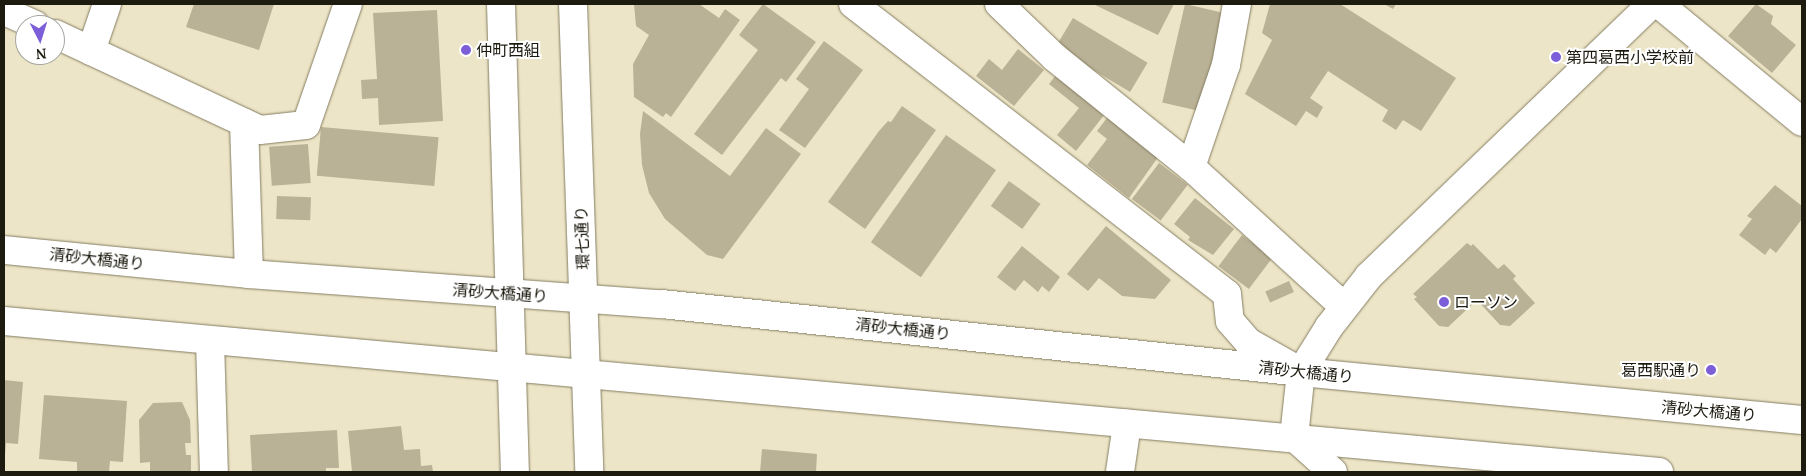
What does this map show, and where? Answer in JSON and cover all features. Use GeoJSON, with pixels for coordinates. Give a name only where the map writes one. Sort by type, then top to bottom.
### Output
{"type":"FeatureCollection","features":[{"type":"Feature","properties":{"kind":"main road"},"geometry":{"type":"LineString","coordinates":[[91,51],[107,4]]}},
{"type":"Feature","properties":{"kind":"main road"},"geometry":{"type":"LineString","coordinates":[[65,39],[260,130],[306,125],[348,4]]}},
{"type":"Feature","properties":{"kind":"main road"},"geometry":{"type":"LineString","coordinates":[[501,4],[515,472]]}},
{"type":"Feature","properties":{"kind":"main road","name":"環七通り"},"geometry":{"type":"LineString","coordinates":[[573,4],[589,472]]}},
{"type":"Feature","properties":{"kind":"main road"},"geometry":{"type":"LineString","coordinates":[[853,4],[1227,294],[1230,321],[1248,342],[1301,372]]}},
{"type":"Feature","properties":{"kind":"main road"},"geometry":{"type":"LineString","coordinates":[[998,4],[1054,57],[1191,167],[1343,306]]}},
{"type":"Feature","properties":{"kind":"main road"},"geometry":{"type":"LineString","coordinates":[[1191,167],[1226,65],[1237,4]]}},
{"type":"Feature","properties":{"kind":"main road"},"geometry":{"type":"LineString","coordinates":[[1294,438],[1301,372],[1343,306],[1369,276],[1652,4]]}},
{"type":"Feature","properties":{"kind":"main road"},"geometry":{"type":"LineString","coordinates":[[1659,4],[1802,122]]}},
{"type":"Feature","properties":{"kind":"main road"},"geometry":{"type":"LineString","coordinates":[[244,123],[249,274]]}},
{"type":"Feature","properties":{"kind":"main road","name":"清砂大橋通り"},"geometry":{"type":"LineString","coordinates":[[4,250],[249,274],[584,298],[1301,372],[1802,420]]}},
{"type":"Feature","properties":{"kind":"main road"},"geometry":{"type":"LineString","coordinates":[[4,321],[1294,438],[1532,466],[1659,472]]}},
{"type":"Feature","properties":{"kind":"main road"},"geometry":{"type":"LineString","coordinates":[[210,340],[214,472]]}},
{"type":"Feature","properties":{"kind":"main road"},"geometry":{"type":"LineString","coordinates":[[1120,472],[1128,424]]}},
{"type":"Feature","properties":{"kind":"main road"},"geometry":{"type":"LineString","coordinates":[[1294,438],[1333,472]]}},
{"type":"Feature","properties":{"kind":"building"},"geometry":{"type":"Polygon","coordinates":[[[194,4],[274,4],[259,50],[186,27],[194,4]]]}},
{"type":"Feature","properties":{"kind":"building"},"geometry":{"type":"Polygon","coordinates":[[[634,4],[699,4],[719,18],[725,9],[740,20],[671,117],[666,113],[663,117],[634,97],[633,64],[649,35],[636,26],[634,4]]]}},
{"type":"Feature","properties":{"kind":"building"},"geometry":{"type":"Polygon","coordinates":[[[763,4],[816,42],[786,82],[781,78],[722,155],[694,134],[758,50],[739,35],[763,4]]]}},
{"type":"Feature","properties":{"kind":"building"},"geometry":{"type":"Polygon","coordinates":[[[1093,4],[1174,4],[1158,35],[1093,4]]]}},
{"type":"Feature","properties":{"kind":"building"},"geometry":{"type":"Polygon","coordinates":[[[1185,4],[1223,13],[1200,111],[1162,102],[1185,4]]]}},
{"type":"Feature","properties":{"kind":"building"},"geometry":{"type":"Polygon","coordinates":[[[1270,4],[1340,4],[1456,78],[1421,131],[1403,120],[1396,130],[1382,121],[1388,110],[1328,71],[1310,98],[1323,107],[1317,118],[1306,111],[1296,126],[1245,94],[1272,40],[1262,33],[1270,4]]]}},
{"type":"Feature","properties":{"kind":"building"},"geometry":{"type":"Polygon","coordinates":[[[1384,4],[1396,4],[1393,9],[1384,4]]]}},
{"type":"Feature","properties":{"kind":"building"},"geometry":{"type":"Polygon","coordinates":[[[1756,4],[1773,16],[1771,24],[1796,45],[1772,73],[1728,36],[1756,4]]]}},
{"type":"Feature","properties":{"kind":"building"},"geometry":{"type":"Polygon","coordinates":[[[437,10],[443,121],[379,125],[378,98],[362,99],[361,80],[377,79],[373,13],[437,10]]]}},
{"type":"Feature","properties":{"kind":"building"},"geometry":{"type":"Polygon","coordinates":[[[1073,18],[1148,63],[1130,92],[1055,47],[1073,18]]]}},
{"type":"Feature","properties":{"kind":"building"},"geometry":{"type":"Polygon","coordinates":[[[824,41],[863,70],[805,148],[779,130],[809,89],[796,79],[824,41]]]}},
{"type":"Feature","properties":{"kind":"building"},"geometry":{"type":"Polygon","coordinates":[[[1018,49],[1044,70],[1014,106],[976,76],[989,59],[1002,70],[1018,49]]]}},
{"type":"Feature","properties":{"kind":"building"},"geometry":{"type":"Polygon","coordinates":[[[1059,71],[1108,110],[1076,151],[1057,135],[1079,108],[1049,84],[1059,71]]]}},
{"type":"Feature","properties":{"kind":"building"},"geometry":{"type":"Polygon","coordinates":[[[902,106],[936,130],[865,229],[828,202],[879,131],[888,121],[891,122],[902,106]]]}},
{"type":"Feature","properties":{"kind":"building"},"geometry":{"type":"Polygon","coordinates":[[[643,111],[730,176],[766,128],[801,154],[723,259],[707,255],[665,219],[649,193],[642,165],[640,134],[643,111]]]}},
{"type":"Feature","properties":{"kind":"building"},"geometry":{"type":"Polygon","coordinates":[[[1110,114],[1161,153],[1129,198],[1087,165],[1107,139],[1097,131],[1110,114]]]}},
{"type":"Feature","properties":{"kind":"building"},"geometry":{"type":"Polygon","coordinates":[[[321,127],[439,137],[434,186],[317,176],[321,127]]]}},
{"type":"Feature","properties":{"kind":"building"},"geometry":{"type":"Polygon","coordinates":[[[946,135],[996,170],[921,277],[871,242],[946,135]]]}},
{"type":"Feature","properties":{"kind":"building"},"geometry":{"type":"Polygon","coordinates":[[[308,144],[311,183],[272,186],[269,147],[308,144]]]}},
{"type":"Feature","properties":{"kind":"building"},"geometry":{"type":"Polygon","coordinates":[[[1159,163],[1188,185],[1161,221],[1132,199],[1159,163]]]}},
{"type":"Feature","properties":{"kind":"building"},"geometry":{"type":"Polygon","coordinates":[[[1009,181],[1041,204],[1022,229],[991,206],[1009,181]]]}},
{"type":"Feature","properties":{"kind":"building"},"geometry":{"type":"Polygon","coordinates":[[[1775,185],[1802,206],[1802,219],[1776,253],[1770,248],[1765,255],[1739,235],[1752,219],[1747,216],[1775,185]]]}},
{"type":"Feature","properties":{"kind":"building"},"geometry":{"type":"Polygon","coordinates":[[[277,196],[311,197],[310,220],[276,219],[277,196]]]}},
{"type":"Feature","properties":{"kind":"building"},"geometry":{"type":"Polygon","coordinates":[[[1195,198],[1234,229],[1213,255],[1188,240],[1190,237],[1174,224],[1195,198]]]}},
{"type":"Feature","properties":{"kind":"building"},"geometry":{"type":"Polygon","coordinates":[[[1106,226],[1171,280],[1155,299],[1122,296],[1099,278],[1088,291],[1067,274],[1106,226]]]}},
{"type":"Feature","properties":{"kind":"building"},"geometry":{"type":"Polygon","coordinates":[[[1242,235],[1272,258],[1249,289],[1219,266],[1242,235]]]}},
{"type":"Feature","properties":{"kind":"building"},"geometry":{"type":"Polygon","coordinates":[[[1467,243],[1471,246],[1473,244],[1498,269],[1504,264],[1516,276],[1513,279],[1535,303],[1510,326],[1500,325],[1477,300],[1448,327],[1439,326],[1414,299],[1417,297],[1413,294],[1467,243]]]}},
{"type":"Feature","properties":{"kind":"building"},"geometry":{"type":"Polygon","coordinates":[[[1022,246],[1060,277],[1049,292],[1042,286],[1038,292],[1024,280],[1015,291],[997,277],[1022,246]]]}},
{"type":"Feature","properties":{"kind":"building"},"geometry":{"type":"Polygon","coordinates":[[[1289,281],[1294,292],[1270,303],[1265,292],[1289,281]]]}},
{"type":"Feature","properties":{"kind":"building"},"geometry":{"type":"Polygon","coordinates":[[[4,380],[23,382],[18,444],[6,443],[5,455],[4,380]]]}},
{"type":"Feature","properties":{"kind":"building"},"geometry":{"type":"Polygon","coordinates":[[[44,395],[127,401],[123,462],[110,461],[109,472],[77,472],[77,462],[39,459],[44,395]]]}},
{"type":"Feature","properties":{"kind":"building"},"geometry":{"type":"Polygon","coordinates":[[[182,402],[190,420],[191,443],[185,443],[186,455],[191,455],[191,472],[150,472],[150,462],[140,463],[139,420],[153,403],[182,402]]]}},
{"type":"Feature","properties":{"kind":"building"},"geometry":{"type":"Polygon","coordinates":[[[401,426],[404,450],[420,449],[421,466],[432,465],[433,472],[352,472],[348,431],[401,426]]]}},
{"type":"Feature","properties":{"kind":"building"},"geometry":{"type":"Polygon","coordinates":[[[337,430],[339,468],[326,468],[326,472],[252,472],[250,435],[337,430]]]}},
{"type":"Feature","properties":{"kind":"building"},"geometry":{"type":"Polygon","coordinates":[[[762,449],[817,454],[816,472],[760,472],[762,449]]]}},
{"type":"Feature","properties":{"kind":"place","name":"仲町西組"},"geometry":{"type":"Point","coordinates":[466,50]}},
{"type":"Feature","properties":{"kind":"place","name":"第四葛西小学校前"},"geometry":{"type":"Point","coordinates":[1556,57]}},
{"type":"Feature","properties":{"kind":"place","name":"ローソン"},"geometry":{"type":"Point","coordinates":[1444,302]}},
{"type":"Feature","properties":{"kind":"place","name":"葛西駅通り"},"geometry":{"type":"Point","coordinates":[1711,370]}}]}
